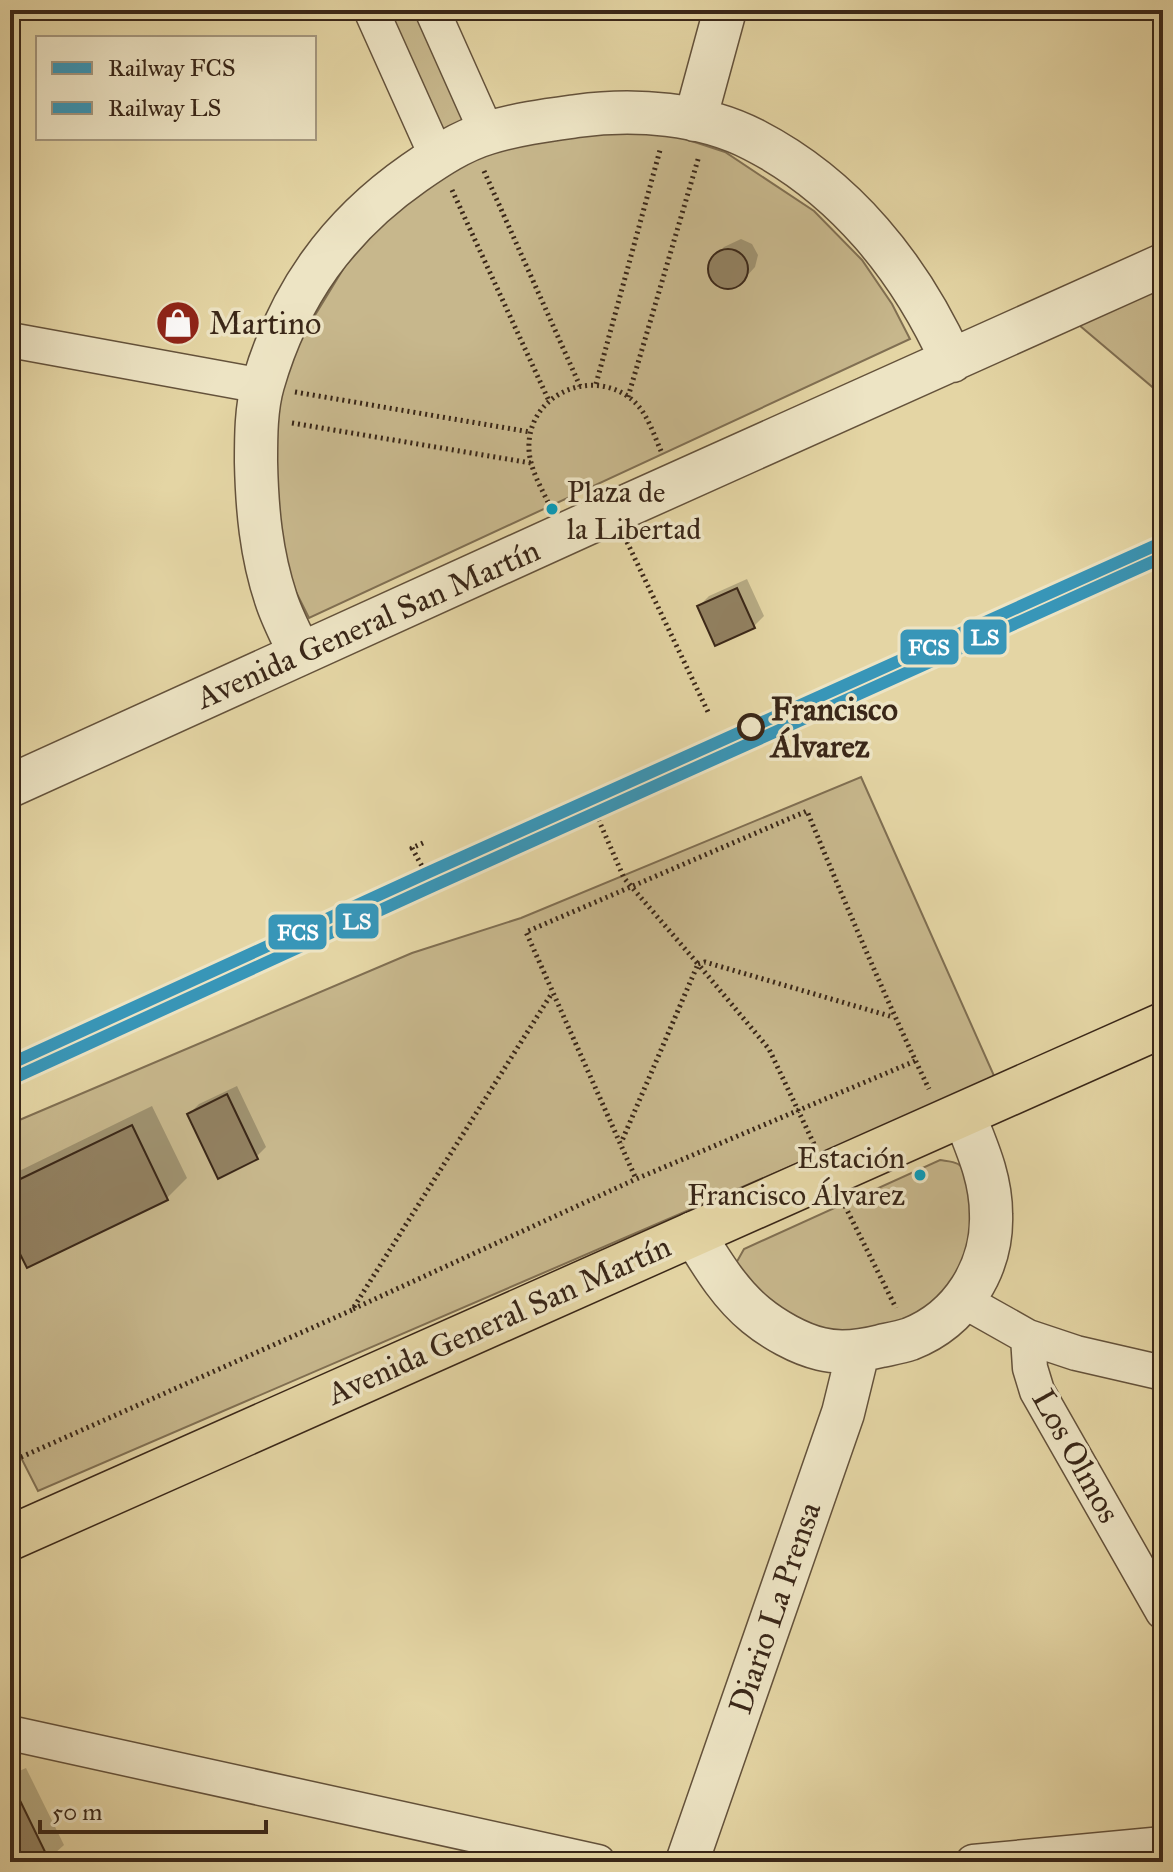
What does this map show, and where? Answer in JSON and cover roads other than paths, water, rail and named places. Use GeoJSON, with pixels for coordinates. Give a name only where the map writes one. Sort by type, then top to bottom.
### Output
{"type":"FeatureCollection","features":[{"type":"Feature","properties":{"kind":"main road","name":"Avenida General San Martín"},"geometry":{"type":"LineString","coordinates":[[10,1538],[829,1175],[947,1103],[1163,1025]]}},
{"type":"Feature","properties":{"kind":"street"},"geometry":{"type":"LineString","coordinates":[[371,10],[465,143]]}},
{"type":"Feature","properties":{"kind":"street"},"geometry":{"type":"LineString","coordinates":[[432,10],[465,143]]}},
{"type":"Feature","properties":{"kind":"street"},"geometry":{"type":"LineString","coordinates":[[691,120],[725,10]]}},
{"type":"Feature","properties":{"kind":"street"},"geometry":{"type":"LineString","coordinates":[[300,654],[276,599],[261,545],[256,496],[260,402],[302,292],[324,257],[380,196],[465,143],[538,121],[597,113],[654,113],[752,138],[802,168],[844,203],[885,249],[917,293],[952,361]]}},
{"type":"Feature","properties":{"kind":"street","name":"Avenida General San Martín"},"geometry":{"type":"LineString","coordinates":[[10,786],[1163,265]]}},
{"type":"Feature","properties":{"kind":"street"},"geometry":{"type":"LineString","coordinates":[[10,340],[260,402]]}},
{"type":"Feature","properties":{"kind":"street"},"geometry":{"type":"LineString","coordinates":[[693,1233],[722,1279],[756,1315],[785,1334],[820,1349],[858,1352],[911,1339],[942,1321],[964,1301],[983,1261],[992,1216],[987,1175],[947,1103]]}},
{"type":"Feature","properties":{"kind":"street"},"geometry":{"type":"LineString","coordinates":[[964,1301],[1028,1337],[1076,1353],[1163,1373]]}},
{"type":"Feature","properties":{"kind":"street","name":"Los Olmos"},"geometry":{"type":"LineString","coordinates":[[1028,1337],[1030,1368],[1037,1391],[1163,1612]]}},
{"type":"Feature","properties":{"kind":"street","name":"Diario La Prensa"},"geometry":{"type":"LineString","coordinates":[[687,1862],[843,1413],[858,1352]]}},
{"type":"Feature","properties":{"kind":"street"},"geometry":{"type":"LineString","coordinates":[[10,1733],[598,1862]]}},
{"type":"Feature","properties":{"kind":"street"},"geometry":{"type":"LineString","coordinates":[[973,1862],[1163,1844]]}},
{"type":"Feature","properties":{"kind":"rail line","name":"FCS"},"geometry":{"type":"LineString","coordinates":[[10,1064],[1163,542]]}},
{"type":"Feature","properties":{"kind":"rail line","name":"LS"},"geometry":{"type":"LineString","coordinates":[[16,1077],[1163,557]]}},
{"type":"Feature","properties":{"kind":"place","name":"Martino"},"geometry":{"type":"Point","coordinates":[178,323]}},
{"type":"Feature","properties":{"kind":"place","name":"Plaza de la Libertad"},"geometry":{"type":"Point","coordinates":[552,509]}},
{"type":"Feature","properties":{"kind":"place","name":"Francisco Álvarez"},"geometry":{"type":"Point","coordinates":[751,727]}},
{"type":"Feature","properties":{"kind":"place","name":"Estación Francisco Álvarez"},"geometry":{"type":"Point","coordinates":[920,1175]}}]}
